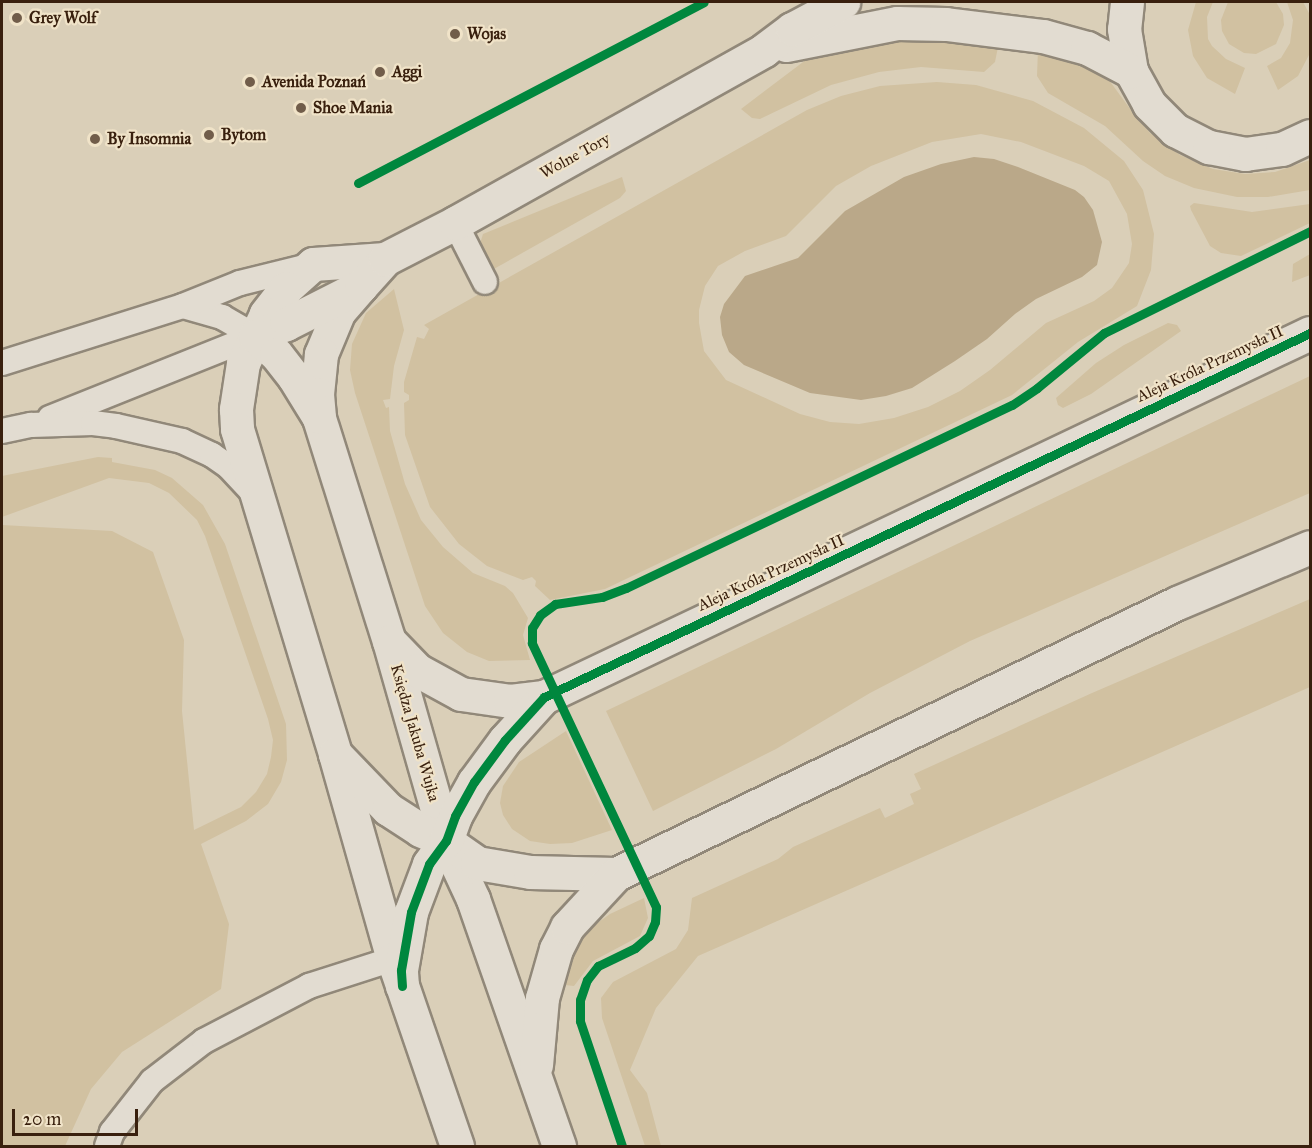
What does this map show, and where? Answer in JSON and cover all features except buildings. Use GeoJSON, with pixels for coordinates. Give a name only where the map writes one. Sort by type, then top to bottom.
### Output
{"type":"FeatureCollection","features":[{"type":"Feature","properties":{"kind":"street","name":"Wolne Tory"},"geometry":{"type":"LineString","coordinates":[[255,336],[286,324],[361,286],[385,259],[455,223],[764,50],[792,29],[843,2]]}},
{"type":"Feature","properties":{"kind":"street"},"geometry":{"type":"LineString","coordinates":[[1127,2],[1124,29],[1131,71],[1149,104],[1175,130],[1209,147],[1245,154],[1282,149],[1311,136]]}},
{"type":"Feature","properties":{"kind":"street","name":"Wolne Tory"},"geometry":{"type":"LineString","coordinates":[[764,50],[897,23],[946,24],[1043,36],[1087,48],[1131,71]]}},
{"type":"Feature","properties":{"kind":"street","name":"Wolne Tory"},"geometry":{"type":"LineString","coordinates":[[313,264],[385,259]]}},
{"type":"Feature","properties":{"kind":"street"},"geometry":{"type":"LineString","coordinates":[[313,264],[295,279],[274,303],[255,336],[243,363],[236,409],[244,455],[265,515],[398,973],[457,1146]]}},
{"type":"Feature","properties":{"kind":"street"},"geometry":{"type":"LineString","coordinates":[[319,418],[317,394],[321,354],[339,311],[361,286]]}},
{"type":"Feature","properties":{"kind":"street","name":"Aleja Króla Przemysła II"},"geometry":{"type":"LineString","coordinates":[[398,973],[411,912],[429,864],[446,842],[454,816],[474,782],[505,740],[544,696],[1311,333]]}},
{"type":"Feature","properties":{"kind":"street"},"geometry":{"type":"LineString","coordinates":[[255,336],[276,354],[294,377],[319,418]]}},
{"type":"Feature","properties":{"kind":"street","name":"Księdza Jakuba Wujka"},"geometry":{"type":"LineString","coordinates":[[319,418],[389,641],[446,842],[473,899],[559,1146]]}},
{"type":"Feature","properties":{"kind":"street"},"geometry":{"type":"LineString","coordinates":[[535,1076],[542,998],[556,949],[567,927],[616,874],[1177,603],[1311,547]]}},
{"type":"Feature","properties":{"kind":"street"},"geometry":{"type":"LineString","coordinates":[[389,641],[417,670],[454,692],[497,701],[544,696]]}},
{"type":"Feature","properties":{"kind":"street"},"geometry":{"type":"LineString","coordinates":[[335,754],[388,809],[420,830],[446,842],[477,863],[530,872],[616,874]]}},
{"type":"Feature","properties":{"kind":"lane"},"geometry":{"type":"LineString","coordinates":[[455,223],[485,282]]}},
{"type":"Feature","properties":{"kind":"lane","name":"Wolne Tory"},"geometry":{"type":"LineString","coordinates":[[2,363],[183,306],[240,284],[313,264]]}},
{"type":"Feature","properties":{"kind":"lane"},"geometry":{"type":"LineString","coordinates":[[183,306],[222,317],[255,336]]}},
{"type":"Feature","properties":{"kind":"lane"},"geometry":{"type":"LineString","coordinates":[[31,425],[255,336]]}},
{"type":"Feature","properties":{"kind":"lane"},"geometry":{"type":"LineString","coordinates":[[2,431],[31,425],[72,422],[104,424],[182,441],[212,455],[229,467],[249,486],[265,515]]}},
{"type":"Feature","properties":{"kind":"lane"},"geometry":{"type":"LineString","coordinates":[[107,1146],[112,1132],[152,1081],[204,1041],[309,986],[398,973]]}},
{"type":"Feature","properties":{"kind":"shaded area"},"geometry":{"type":"Polygon","coordinates":[[[1196,2],[1213,2],[1207,17],[1208,39],[1226,59],[1245,68],[1235,94],[1207,78],[1193,56],[1188,30],[1196,2]]]}},
{"type":"Feature","properties":{"kind":"shaded area"},"geometry":{"type":"Polygon","coordinates":[[[1228,2],[1276,2],[1283,14],[1284,25],[1276,44],[1256,54],[1244,53],[1229,44],[1222,31],[1221,20],[1228,2]]]}},
{"type":"Feature","properties":{"kind":"shaded area"},"geometry":{"type":"Polygon","coordinates":[[[1287,2],[1303,2],[1310,15],[1310,53],[1298,76],[1278,90],[1267,66],[1281,58],[1290,43],[1293,20],[1287,2]]]}},
{"type":"Feature","properties":{"kind":"shaded area"},"geometry":{"type":"Polygon","coordinates":[[[874,37],[999,42],[995,62],[984,72],[921,67],[879,72],[831,85],[760,119],[752,118],[741,109],[815,53],[874,37]]]}},
{"type":"Feature","properties":{"kind":"shaded area"},"geometry":{"type":"Polygon","coordinates":[[[1038,49],[1061,53],[1106,76],[1150,133],[1180,155],[1213,169],[1245,174],[1275,172],[1310,160],[1310,190],[1268,197],[1237,197],[1194,188],[1165,176],[1143,161],[1105,126],[1048,93],[1037,76],[1038,49]]]}},
{"type":"Feature","properties":{"kind":"shaded area"},"geometry":{"type":"Polygon","coordinates":[[[937,82],[976,85],[1033,101],[1084,128],[1124,161],[1143,190],[1154,234],[1151,270],[1137,306],[1078,342],[1012,395],[605,589],[550,600],[535,586],[536,581],[532,577],[523,580],[487,566],[459,544],[430,507],[405,435],[404,403],[409,400],[409,395],[404,392],[404,382],[417,337],[424,339],[429,329],[424,325],[807,110],[841,96],[880,86],[937,82]],[[981,134],[932,142],[871,166],[836,186],[786,236],[745,251],[718,266],[705,286],[699,310],[704,351],[726,380],[800,414],[830,422],[859,424],[894,418],[928,407],[960,391],[990,370],[1046,323],[1094,301],[1112,288],[1129,263],[1132,244],[1127,214],[1109,181],[1084,166],[1021,142],[981,134]]]}},
{"type":"Feature","properties":{"kind":"shaded area"},"geometry":{"type":"Polygon","coordinates":[[[974,157],[994,159],[1018,167],[1075,190],[1084,197],[1093,210],[1102,242],[1097,265],[1082,277],[1036,299],[987,339],[912,388],[886,396],[861,400],[810,393],[744,365],[729,352],[722,335],[720,317],[724,304],[745,276],[798,258],[845,211],[904,177],[941,164],[974,157]]]}},
{"type":"Feature","properties":{"kind":"shaded area"},"geometry":{"type":"Polygon","coordinates":[[[622,177],[626,191],[620,198],[492,270],[479,247],[483,234],[622,177]]]}},
{"type":"Feature","properties":{"kind":"shaded area"},"geometry":{"type":"Polygon","coordinates":[[[1194,203],[1252,212],[1310,204],[1310,223],[1241,256],[1221,253],[1210,246],[1191,210],[1190,206],[1194,203]]]}},
{"type":"Feature","properties":{"kind":"shaded area"},"geometry":{"type":"Polygon","coordinates":[[[1310,254],[1310,275],[1292,282],[1293,264],[1310,254]]]}},
{"type":"Feature","properties":{"kind":"shaded area"},"geometry":{"type":"Polygon","coordinates":[[[394,289],[404,330],[394,366],[390,399],[383,400],[386,408],[389,407],[390,431],[405,484],[421,520],[443,547],[473,573],[505,586],[513,593],[528,618],[523,635],[530,660],[489,661],[467,652],[443,633],[425,606],[355,393],[350,370],[352,344],[366,313],[394,289]]]}},
{"type":"Feature","properties":{"kind":"shaded area"},"geometry":{"type":"Polygon","coordinates":[[[1168,323],[1177,325],[1181,331],[1091,394],[1063,408],[1058,405],[1056,398],[1096,363],[1124,345],[1168,323]]]}},
{"type":"Feature","properties":{"kind":"shaded area"},"geometry":{"type":"Polygon","coordinates":[[[1310,376],[1310,493],[970,641],[870,693],[776,749],[653,811],[606,711],[1310,376]]]}},
{"type":"Feature","properties":{"kind":"shaded area"},"geometry":{"type":"Polygon","coordinates":[[[98,457],[112,458],[112,462],[155,470],[172,478],[203,505],[225,544],[286,724],[287,760],[281,782],[268,804],[246,821],[201,844],[229,924],[221,989],[122,1052],[91,1089],[65,1146],[2,1146],[2,525],[112,531],[153,552],[184,640],[182,711],[194,830],[241,807],[256,792],[267,774],[271,757],[273,740],[268,719],[205,536],[197,520],[169,493],[149,483],[109,478],[2,517],[2,476],[98,457]]]}},
{"type":"Feature","properties":{"kind":"shaded area"},"geometry":{"type":"Polygon","coordinates":[[[1310,599],[1310,687],[698,956],[656,1008],[630,1070],[647,1093],[661,1146],[645,1146],[602,1018],[601,998],[613,982],[676,949],[688,930],[692,898],[778,859],[793,847],[880,808],[885,818],[914,804],[910,794],[921,789],[914,774],[1092,693],[1310,599]]]}},
{"type":"Feature","properties":{"kind":"shaded area"},"geometry":{"type":"Polygon","coordinates":[[[566,731],[612,830],[572,843],[550,844],[530,841],[512,829],[503,815],[500,803],[503,786],[519,762],[566,731]]]}},
{"type":"Feature","properties":{"kind":"shaded area"},"geometry":{"type":"Polygon","coordinates":[[[644,898],[648,918],[640,936],[593,961],[574,986],[565,985],[563,981],[572,953],[589,929],[610,914],[644,898]]]}},
{"type":"Feature","properties":{"kind":"cycle path"},"geometry":{"type":"LineString","coordinates":[[358,183],[704,2]]}},
{"type":"Feature","properties":{"kind":"cycle path"},"geometry":{"type":"LineString","coordinates":[[622,1146],[580,1021],[580,1000],[587,980],[598,966],[635,948],[649,936],[655,922],[656,907],[532,643],[532,628],[540,615],[555,604],[602,597],[626,588],[1012,405],[1037,388],[1104,333],[1310,231]]}},
{"type":"Feature","properties":{"kind":"cycle path"},"geometry":{"type":"LineString","coordinates":[[402,986],[401,970],[411,912],[429,864],[446,841],[455,816],[474,782],[505,740],[544,697],[1310,333]]}},
{"type":"Feature","properties":{"kind":"place","name":"Grey Wolf"},"geometry":{"type":"Point","coordinates":[17,18]}},
{"type":"Feature","properties":{"kind":"place","name":"Wojas"},"geometry":{"type":"Point","coordinates":[455,34]}},
{"type":"Feature","properties":{"kind":"place","name":"Aggi"},"geometry":{"type":"Point","coordinates":[380,72]}},
{"type":"Feature","properties":{"kind":"place","name":"Avenida Poznań"},"geometry":{"type":"Point","coordinates":[250,82]}},
{"type":"Feature","properties":{"kind":"place","name":"Shoe Mania"},"geometry":{"type":"Point","coordinates":[301,108]}},
{"type":"Feature","properties":{"kind":"place","name":"Bytom"},"geometry":{"type":"Point","coordinates":[209,135]}},
{"type":"Feature","properties":{"kind":"place","name":"By Insomnia"},"geometry":{"type":"Point","coordinates":[95,139]}}]}
